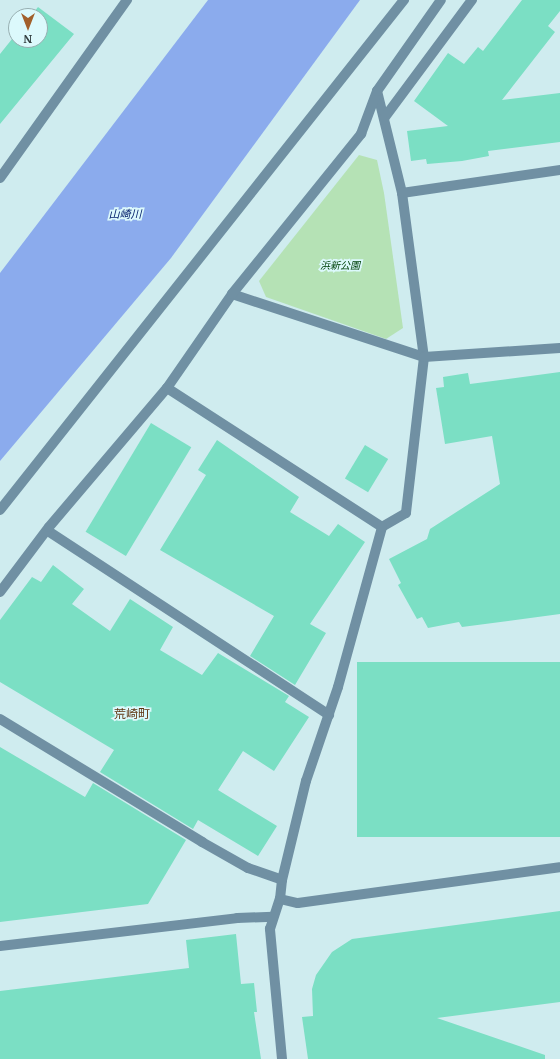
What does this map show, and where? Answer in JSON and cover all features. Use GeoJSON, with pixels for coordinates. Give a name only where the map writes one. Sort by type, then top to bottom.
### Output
{"type":"FeatureCollection","features":[{"type":"Feature","properties":{"kind":"street"},"geometry":{"type":"LineString","coordinates":[[0,178],[126,0]]}},
{"type":"Feature","properties":{"kind":"street"},"geometry":{"type":"LineString","coordinates":[[0,510],[404,0]]}},
{"type":"Feature","properties":{"kind":"street"},"geometry":{"type":"LineString","coordinates":[[0,592],[167,388],[232,294],[361,134],[377,91],[441,0]]}},
{"type":"Feature","properties":{"kind":"street"},"geometry":{"type":"LineString","coordinates":[[385,117],[472,0]]}},
{"type":"Feature","properties":{"kind":"street"},"geometry":{"type":"LineString","coordinates":[[282,1059],[269,942],[273,917],[280,899],[282,880],[306,781],[328,715],[382,527],[406,513],[424,357],[402,193],[385,117],[377,91]]}},
{"type":"Feature","properties":{"kind":"street"},"geometry":{"type":"LineString","coordinates":[[402,193],[560,170]]}},
{"type":"Feature","properties":{"kind":"street"},"geometry":{"type":"LineString","coordinates":[[232,294],[424,357],[560,348]]}},
{"type":"Feature","properties":{"kind":"street"},"geometry":{"type":"LineString","coordinates":[[167,388],[382,527]]}},
{"type":"Feature","properties":{"kind":"street"},"geometry":{"type":"LineString","coordinates":[[48,532],[328,715]]}},
{"type":"Feature","properties":{"kind":"street"},"geometry":{"type":"LineString","coordinates":[[0,719],[202,842],[248,868],[282,880]]}},
{"type":"Feature","properties":{"kind":"street"},"geometry":{"type":"LineString","coordinates":[[280,899],[298,903],[560,867]]}},
{"type":"Feature","properties":{"kind":"street"},"geometry":{"type":"LineString","coordinates":[[0,946],[237,918],[273,917]]}},
{"type":"Feature","properties":{"kind":"green space","name":"浜新公園"},"geometry":{"type":"Polygon","coordinates":[[[359,155],[377,160],[384,193],[403,328],[386,339],[266,297],[259,281],[359,155]]]}},
{"type":"Feature","properties":{"kind":"water","name":"山崎川"},"geometry":{"type":"Polygon","coordinates":[[[208,0],[360,0],[171,258],[0,461],[0,273],[208,0]]]}},
{"type":"Feature","properties":{"kind":"building"},"geometry":{"type":"Polygon","coordinates":[[[522,0],[560,0],[560,11],[548,26],[555,32],[502,100],[560,93],[560,142],[488,151],[489,156],[462,161],[427,164],[426,159],[411,161],[407,131],[448,126],[414,101],[448,53],[464,64],[478,47],[483,51],[522,0]]]}},
{"type":"Feature","properties":{"kind":"building"},"geometry":{"type":"Polygon","coordinates":[[[48,14],[74,34],[0,124],[0,54],[8,44],[8,48],[48,48],[48,14]]]}},
{"type":"Feature","properties":{"kind":"building"},"geometry":{"type":"Polygon","coordinates":[[[560,372],[560,614],[462,627],[459,622],[428,628],[422,617],[417,619],[398,585],[401,583],[389,559],[427,539],[430,529],[500,484],[492,436],[445,444],[436,388],[444,387],[443,377],[468,373],[470,384],[560,372]]]}},
{"type":"Feature","properties":{"kind":"building"},"geometry":{"type":"Polygon","coordinates":[[[151,423],[191,447],[126,556],[86,532],[151,423]]]}},
{"type":"Feature","properties":{"kind":"building"},"geometry":{"type":"Polygon","coordinates":[[[217,440],[299,497],[290,512],[329,536],[338,524],[365,542],[310,624],[326,633],[295,685],[250,656],[274,616],[160,550],[206,475],[198,470],[217,440]]]}},
{"type":"Feature","properties":{"kind":"building"},"geometry":{"type":"Polygon","coordinates":[[[365,445],[388,459],[368,492],[345,478],[365,445]]]}},
{"type":"Feature","properties":{"kind":"building"},"geometry":{"type":"Polygon","coordinates":[[[53,565],[84,589],[72,604],[110,631],[130,599],[173,627],[160,650],[202,675],[218,653],[289,696],[285,702],[309,717],[274,771],[243,751],[218,790],[277,826],[258,856],[198,820],[193,829],[100,772],[114,750],[0,682],[0,620],[32,577],[41,582],[53,565]]]}},
{"type":"Feature","properties":{"kind":"building"},"geometry":{"type":"Polygon","coordinates":[[[357,662],[560,662],[560,837],[357,837],[357,662]]]}},
{"type":"Feature","properties":{"kind":"building"},"geometry":{"type":"Polygon","coordinates":[[[0,747],[85,797],[93,783],[186,840],[148,904],[0,922],[0,747]]]}},
{"type":"Feature","properties":{"kind":"building"},"geometry":{"type":"Polygon","coordinates":[[[560,911],[560,1002],[437,1018],[545,1055],[545,1059],[308,1059],[302,1017],[313,1016],[312,989],[316,975],[332,952],[352,939],[560,911]]]}},
{"type":"Feature","properties":{"kind":"building"},"geometry":{"type":"Polygon","coordinates":[[[236,934],[241,984],[254,983],[257,1012],[254,1012],[261,1059],[0,1059],[0,991],[189,968],[186,940],[236,934]]]}},
{"type":"Feature","properties":{"kind":"district","name":"荒崎町"},"geometry":{"type":"Point","coordinates":[132,714]}}]}
